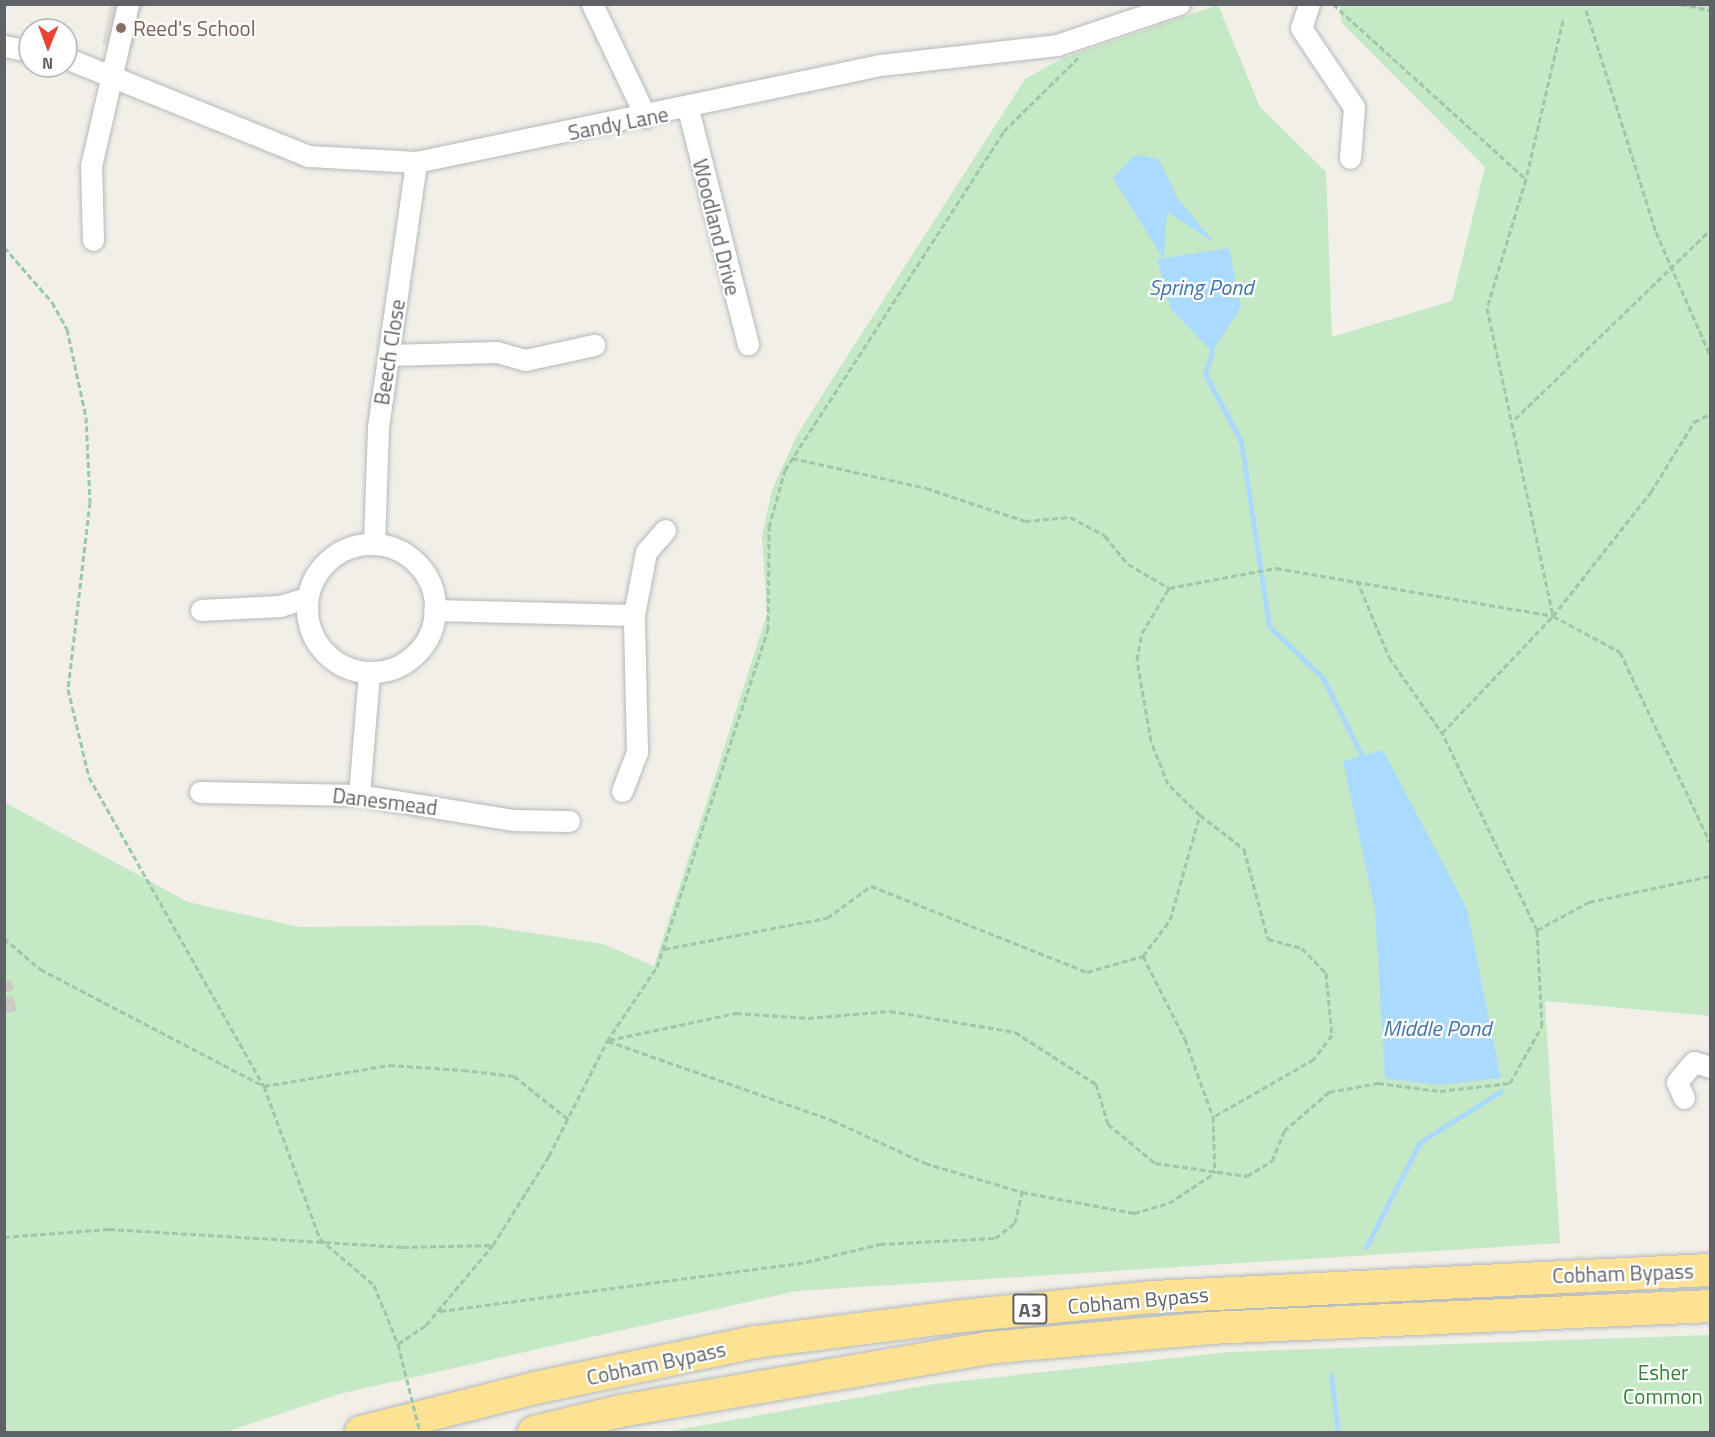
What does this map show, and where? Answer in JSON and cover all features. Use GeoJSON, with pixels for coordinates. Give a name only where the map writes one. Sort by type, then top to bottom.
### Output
{"type":"FeatureCollection","features":[{"type":"Feature","properties":{"kind":"highway","name":"Cobham Bypass"},"geometry":{"type":"LineString","coordinates":[[361,1432],[535,1388],[756,1342],[962,1316],[1153,1297],[1710,1270]]}},
{"type":"Feature","properties":{"kind":"highway","name":"Cobham Bypass"},"geometry":{"type":"LineString","coordinates":[[534,1432],[620,1411],[987,1348],[1209,1329],[1710,1306]]}},
{"type":"Feature","properties":{"kind":"street"},"geometry":{"type":"LineString","coordinates":[[93,240],[91,166],[115,75],[128,4]]}},
{"type":"Feature","properties":{"kind":"street"},"geometry":{"type":"LineString","coordinates":[[592,4],[646,117]]}},
{"type":"Feature","properties":{"kind":"street","name":"Sandy Lane"},"geometry":{"type":"LineString","coordinates":[[78,62],[115,75],[309,156],[416,162],[688,109],[880,64],[1010,52],[1102,34],[1179,4]]}},
{"type":"Feature","properties":{"kind":"street"},"geometry":{"type":"LineString","coordinates":[[1309,4],[1301,28],[1354,107],[1350,158]]}},
{"type":"Feature","properties":{"kind":"street","name":"Woodland Drive"},"geometry":{"type":"LineString","coordinates":[[688,109],[748,344]]}},
{"type":"Feature","properties":{"kind":"street","name":"Beech Close"},"geometry":{"type":"LineString","coordinates":[[374,543],[373,476],[416,162]]}},
{"type":"Feature","properties":{"kind":"street"},"geometry":{"type":"LineString","coordinates":[[389,355],[497,352],[525,360],[594,345]]}},
{"type":"Feature","properties":{"kind":"street"},"geometry":{"type":"LineString","coordinates":[[622,791],[637,752],[634,615],[646,552],[665,530]]}},
{"type":"Feature","properties":{"kind":"street"},"geometry":{"type":"LineString","coordinates":[[374,543],[396,548],[426,573],[434,610],[434,625],[419,652],[394,669],[369,673],[327,656],[309,627],[307,598],[322,566],[349,548],[374,543]]}},
{"type":"Feature","properties":{"kind":"street"},"geometry":{"type":"LineString","coordinates":[[201,610],[280,606],[307,598]]}},
{"type":"Feature","properties":{"kind":"street"},"geometry":{"type":"LineString","coordinates":[[434,610],[634,615]]}},
{"type":"Feature","properties":{"kind":"street"},"geometry":{"type":"LineString","coordinates":[[359,795],[369,673]]}},
{"type":"Feature","properties":{"kind":"street","name":"Danesmead"},"geometry":{"type":"LineString","coordinates":[[200,792],[359,795],[514,820],[569,821]]}},
{"type":"Feature","properties":{"kind":"street"},"geometry":{"type":"LineString","coordinates":[[1684,1098],[1677,1082],[1694,1062],[1710,1067]]}},
{"type":"Feature","properties":{"kind":"path"},"geometry":{"type":"LineString","coordinates":[[1333,4],[1526,179]]}},
{"type":"Feature","properties":{"kind":"path"},"geometry":{"type":"LineString","coordinates":[[1682,4],[1710,10]]}},
{"type":"Feature","properties":{"kind":"path"},"geometry":{"type":"LineString","coordinates":[[1586,10],[1656,232],[1675,268],[1710,355]]}},
{"type":"Feature","properties":{"kind":"path"},"geometry":{"type":"LineString","coordinates":[[1553,615],[1515,419],[1487,308],[1526,179],[1563,20]]}},
{"type":"Feature","properties":{"kind":"path"},"geometry":{"type":"LineString","coordinates":[[398,1344],[438,1311],[493,1245],[568,1119],[607,1041],[657,968],[768,630],[769,527],[792,458],[1004,131],[1102,34]]}},
{"type":"Feature","properties":{"kind":"path"},"geometry":{"type":"LineString","coordinates":[[1515,419],[1675,268],[1703,232],[1710,230]]}},
{"type":"Feature","properties":{"kind":"path"},"geometry":{"type":"LineString","coordinates":[[4,247],[52,302],[67,329],[86,417],[90,502],[68,689],[75,735],[89,777],[264,1086],[320,1239],[374,1285],[398,1344],[420,1432]]}},
{"type":"Feature","properties":{"kind":"path"},"geometry":{"type":"LineString","coordinates":[[1442,733],[1553,615],[1651,492],[1694,422],[1710,414]]}},
{"type":"Feature","properties":{"kind":"path"},"geometry":{"type":"LineString","coordinates":[[792,458],[926,488],[1025,521],[1070,517],[1106,536],[1128,564],[1169,588],[1253,569],[1276,568],[1553,615],[1620,652],[1710,842]]}},
{"type":"Feature","properties":{"kind":"path"},"geometry":{"type":"LineString","coordinates":[[607,1041],[736,1012],[808,1018],[890,1011],[1015,1032],[1096,1084],[1108,1125],[1155,1163],[1247,1176],[1272,1161],[1284,1131],[1329,1092],[1378,1083],[1440,1091],[1510,1083],[1542,1026],[1538,930],[1442,733],[1389,657],[1357,580]]}},
{"type":"Feature","properties":{"kind":"path"},"geometry":{"type":"LineString","coordinates":[[1169,588],[1142,633],[1137,660],[1150,741],[1168,784],[1200,814],[1244,849],[1268,939],[1302,948],[1326,973],[1332,1035],[1314,1059],[1213,1117]]}},
{"type":"Feature","properties":{"kind":"path"},"geometry":{"type":"LineString","coordinates":[[664,949],[827,918],[871,886],[1087,972],[1143,957],[1170,920],[1200,814]]}},
{"type":"Feature","properties":{"kind":"path"},"geometry":{"type":"LineString","coordinates":[[1538,930],[1589,902],[1710,876]]}},
{"type":"Feature","properties":{"kind":"path"},"geometry":{"type":"LineString","coordinates":[[4,938],[40,969],[264,1086],[389,1065],[463,1070],[514,1076],[568,1119]]}},
{"type":"Feature","properties":{"kind":"path"},"geometry":{"type":"LineString","coordinates":[[1143,957],[1185,1039],[1213,1117],[1215,1173]]}},
{"type":"Feature","properties":{"kind":"path"},"geometry":{"type":"LineString","coordinates":[[607,1041],[832,1120],[926,1163],[1022,1192],[1134,1213],[1169,1203],[1215,1173]]}},
{"type":"Feature","properties":{"kind":"path"},"geometry":{"type":"LineString","coordinates":[[438,1311],[806,1262],[880,1244],[995,1238],[1016,1223],[1022,1192]]}},
{"type":"Feature","properties":{"kind":"path"},"geometry":{"type":"LineString","coordinates":[[4,1237],[109,1229],[320,1239],[403,1247],[493,1245]]}},
{"type":"Feature","properties":{"kind":"shaded area","name":"Reed's School"},"geometry":{"type":"Polygon","coordinates":[[[110,5],[147,5],[140,10],[133,49],[102,45],[110,5]]]}},
{"type":"Feature","properties":{"kind":"green space"},"geometry":{"type":"Polygon","coordinates":[[[1218,5],[1260,107],[1326,172],[1332,337],[1452,301],[1485,167],[1341,22],[1340,5],[1710,5],[1710,1016],[1545,1001],[1560,1243],[796,1291],[343,1393],[226,1432],[5,1432],[4,802],[188,902],[300,927],[481,925],[603,944],[654,966],[767,614],[762,536],[772,490],[798,433],[1025,79],[1063,58],[1218,5]]]}},
{"type":"Feature","properties":{"kind":"green space","name":"Esher Common"},"geometry":{"type":"Polygon","coordinates":[[[1710,1335],[1710,1432],[666,1432],[934,1384],[1229,1352],[1710,1335]]]}},
{"type":"Feature","properties":{"kind":"water","name":"Spring Pond"},"geometry":{"type":"Polygon","coordinates":[[[1135,155],[1159,159],[1178,199],[1215,243],[1167,212],[1164,258],[1229,248],[1241,307],[1212,352],[1171,309],[1157,259],[1163,258],[1113,178],[1135,155]]]}},
{"type":"Feature","properties":{"kind":"water","name":"Middle Pond"},"geometry":{"type":"Polygon","coordinates":[[[1383,750],[1467,909],[1501,1078],[1441,1085],[1385,1079],[1375,910],[1343,761],[1383,750]]]}},
{"type":"Feature","properties":{"kind":"building"},"geometry":{"type":"Polygon","coordinates":[[[11,980],[14,990],[4,993],[4,982],[11,980]]]}},
{"type":"Feature","properties":{"kind":"building"},"geometry":{"type":"Polygon","coordinates":[[[13,996],[17,1011],[4,1014],[4,998],[13,996]]]}},
{"type":"Feature","properties":{"kind":"waterway"},"geometry":{"type":"LineString","coordinates":[[1212,352],[1205,374],[1241,441],[1269,626],[1323,678],[1362,756]]}},
{"type":"Feature","properties":{"kind":"waterway"},"geometry":{"type":"LineString","coordinates":[[1366,1247],[1420,1142],[1501,1091]]}},
{"type":"Feature","properties":{"kind":"waterway"},"geometry":{"type":"LineString","coordinates":[[1331,1375],[1338,1432]]}},
{"type":"Feature","properties":{"kind":"place","name":"Reed's School"},"geometry":{"type":"Point","coordinates":[121,28]}}]}
